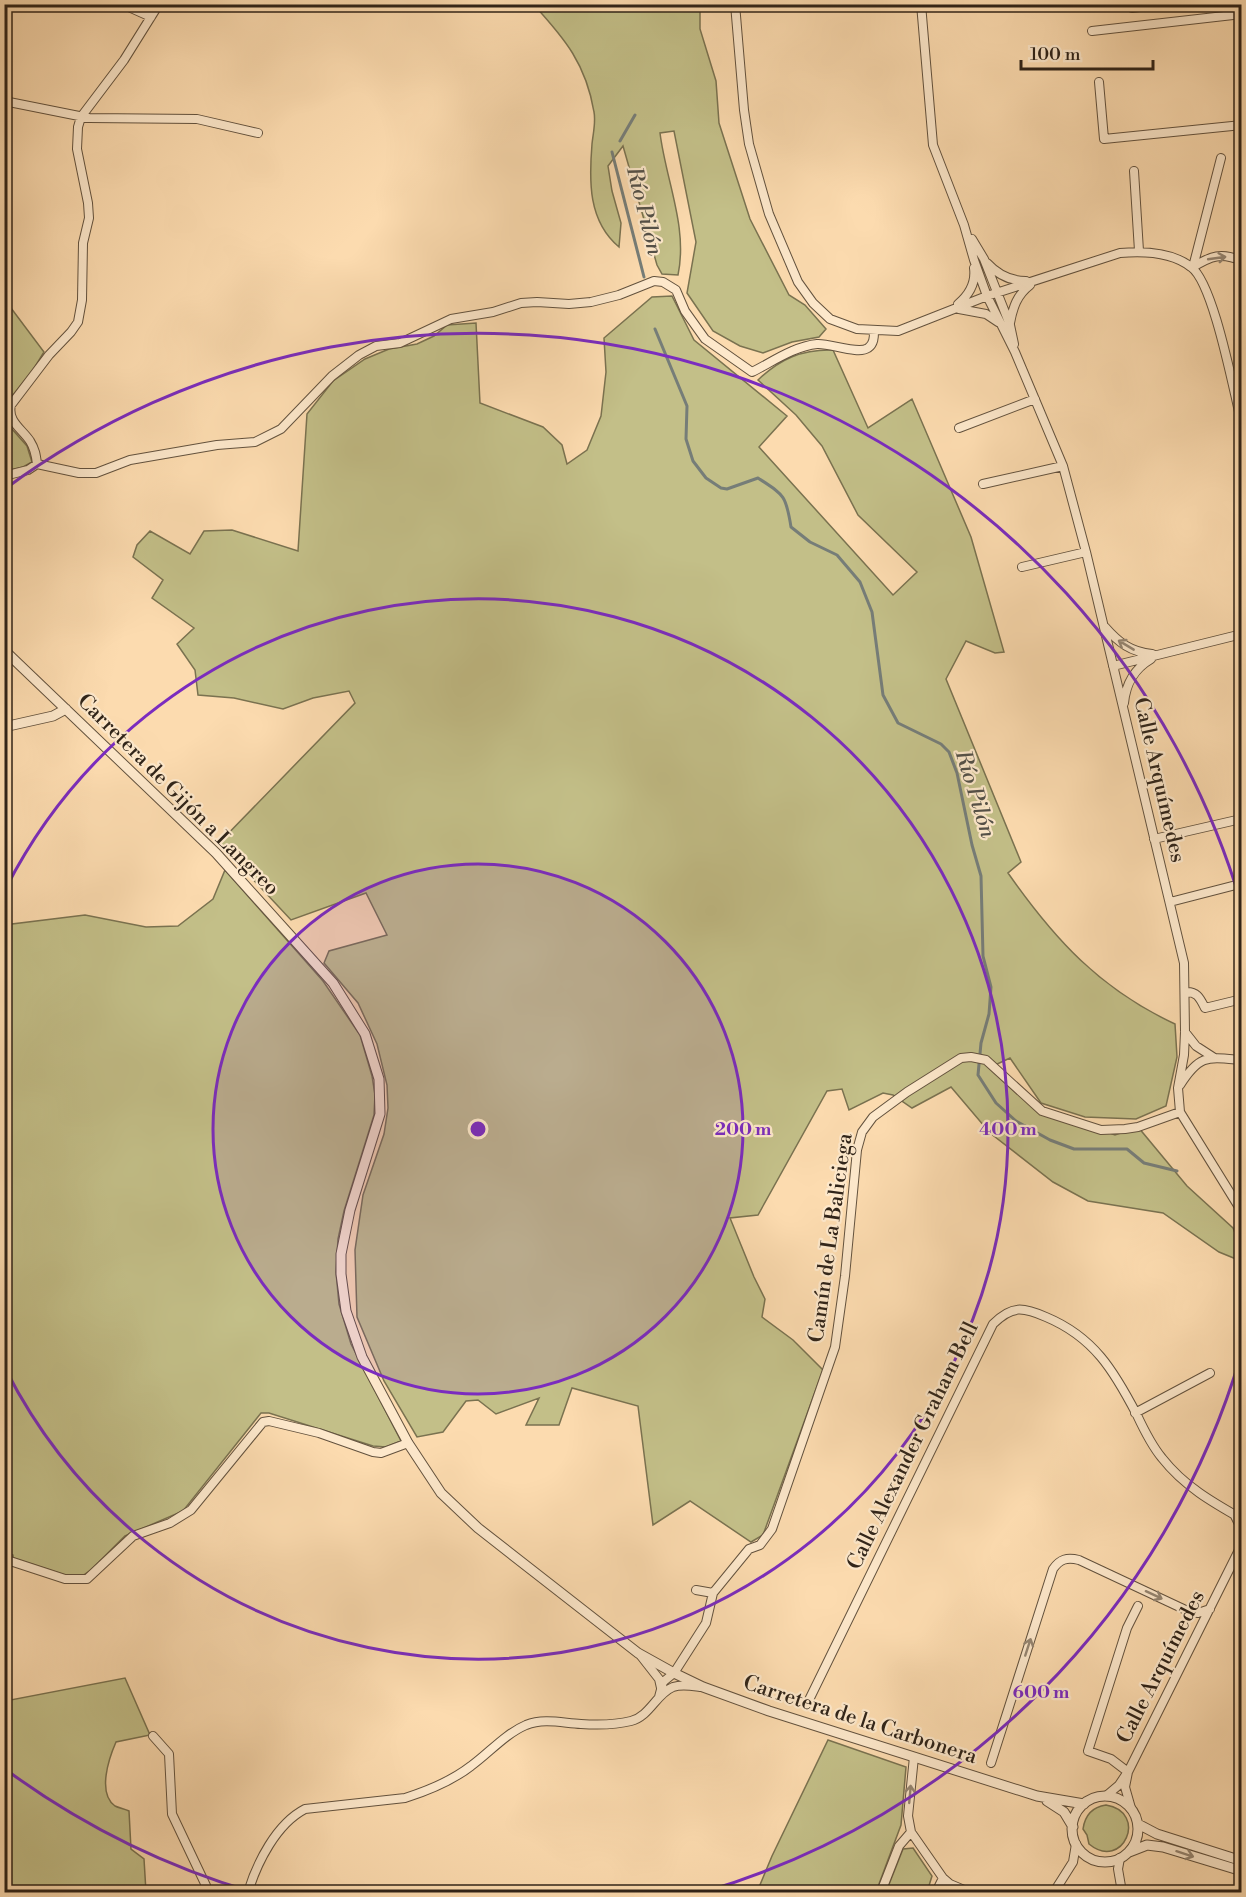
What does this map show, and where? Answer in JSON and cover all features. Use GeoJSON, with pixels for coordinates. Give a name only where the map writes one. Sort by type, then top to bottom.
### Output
{"type":"FeatureCollection","features":[{"type":"Feature","properties":{"kind":"street"},"geometry":{"type":"LineString","coordinates":[[122,4],[151,17]]}},
{"type":"Feature","properties":{"kind":"street"},"geometry":{"type":"LineString","coordinates":[[37,464],[36,452],[30,441],[9,413],[11,405],[42,363],[78,322],[82,300],[83,243],[89,218],[77,149],[78,127],[81,117],[124,60],[159,4]]}},
{"type":"Feature","properties":{"kind":"street"},"geometry":{"type":"LineString","coordinates":[[735,4],[749,144],[770,214],[798,282],[813,303],[830,319],[857,329],[898,331],[987,296],[1120,253],[1139,251],[1169,257],[1193,267],[1204,284],[1213,310],[1242,424]]}},
{"type":"Feature","properties":{"kind":"street","name":"Calle Arquímedes"},"geometry":{"type":"LineString","coordinates":[[921,4],[933,146],[964,225],[987,296],[1014,340]]}},
{"type":"Feature","properties":{"kind":"street"},"geometry":{"type":"LineString","coordinates":[[1127,4],[1132,8],[1165,4]]}},
{"type":"Feature","properties":{"kind":"street"},"geometry":{"type":"LineString","coordinates":[[1092,31],[1242,14]]}},
{"type":"Feature","properties":{"kind":"street"},"geometry":{"type":"LineString","coordinates":[[1099,82],[1104,139],[1242,125]]}},
{"type":"Feature","properties":{"kind":"street"},"geometry":{"type":"LineString","coordinates":[[4,101],[81,117],[198,119],[258,133]]}},
{"type":"Feature","properties":{"kind":"street"},"geometry":{"type":"LineString","coordinates":[[1193,267],[1221,158]]}},
{"type":"Feature","properties":{"kind":"street"},"geometry":{"type":"LineString","coordinates":[[1134,171],[1139,251]]}},
{"type":"Feature","properties":{"kind":"street","name":"Calle Arquímedes"},"geometry":{"type":"LineString","coordinates":[[964,225],[984,259],[1015,352],[1063,466],[1086,552],[1184,963],[1185,1032],[1184,1055],[1178,1088],[1180,1112],[1242,1212]]}},
{"type":"Feature","properties":{"kind":"street","name":"Calle Arquímedes"},"geometry":{"type":"LineString","coordinates":[[970,244],[990,288],[996,293]]}},
{"type":"Feature","properties":{"kind":"street"},"geometry":{"type":"LineString","coordinates":[[1193,267],[1210,257],[1230,256],[1242,261]]}},
{"type":"Feature","properties":{"kind":"street"},"geometry":{"type":"LineString","coordinates":[[984,259],[994,270],[1009,279],[1034,281]]}},
{"type":"Feature","properties":{"kind":"street"},"geometry":{"type":"LineString","coordinates":[[952,309],[965,298],[973,286],[974,261]]}},
{"type":"Feature","properties":{"kind":"street"},"geometry":{"type":"LineString","coordinates":[[4,476],[27,470],[37,464],[79,473],[96,473],[130,460],[255,441],[281,429],[332,376],[359,355],[376,346],[400,343],[451,319],[493,312],[520,303],[591,302],[619,295],[654,281],[663,282],[676,290],[685,311],[705,339],[753,372],[808,346],[820,344],[861,350],[868,348],[873,343],[874,331]]}},
{"type":"Feature","properties":{"kind":"street"},"geometry":{"type":"LineString","coordinates":[[952,309],[965,309],[986,314],[1006,325],[1015,302],[1023,290],[1034,281]]}},
{"type":"Feature","properties":{"kind":"street","name":"Calle Arquímedes"},"geometry":{"type":"LineString","coordinates":[[987,296],[996,300],[1014,340],[1015,352]]}},
{"type":"Feature","properties":{"kind":"street"},"geometry":{"type":"LineString","coordinates":[[959,428],[1035,399]]}},
{"type":"Feature","properties":{"kind":"street"},"geometry":{"type":"LineString","coordinates":[[983,484],[1063,466]]}},
{"type":"Feature","properties":{"kind":"street"},"geometry":{"type":"LineString","coordinates":[[1022,567],[1086,552]]}},
{"type":"Feature","properties":{"kind":"street"},"geometry":{"type":"LineString","coordinates":[[1102,623],[1115,639],[1129,649],[1157,655]]}},
{"type":"Feature","properties":{"kind":"street"},"geometry":{"type":"LineString","coordinates":[[1113,666],[1242,634]]}},
{"type":"Feature","properties":{"kind":"street","name":"Carretera de Gijón a Langreo"},"geometry":{"type":"LineString","coordinates":[[4,650],[216,853],[333,983],[365,1034],[379,1079],[380,1114],[350,1209],[341,1254],[341,1274],[346,1311],[362,1357],[408,1443],[441,1493],[478,1528],[638,1653],[674,1673]]}},
{"type":"Feature","properties":{"kind":"street"},"geometry":{"type":"LineString","coordinates":[[1124,712],[1125,695],[1133,673],[1157,655]]}},
{"type":"Feature","properties":{"kind":"street"},"geometry":{"type":"LineString","coordinates":[[4,727],[53,716],[66,709]]}},
{"type":"Feature","properties":{"kind":"street"},"geometry":{"type":"LineString","coordinates":[[1154,839],[1241,819]]}},
{"type":"Feature","properties":{"kind":"street"},"geometry":{"type":"LineString","coordinates":[[1170,902],[1236,885]]}},
{"type":"Feature","properties":{"kind":"street"},"geometry":{"type":"LineString","coordinates":[[1185,992],[1192,991],[1199,996],[1205,1008],[1242,999]]}},
{"type":"Feature","properties":{"kind":"street"},"geometry":{"type":"LineString","coordinates":[[1185,1032],[1196,1046],[1213,1057],[1242,1060]]}},
{"type":"Feature","properties":{"kind":"street","name":"Camín de La Baliciega"},"geometry":{"type":"LineString","coordinates":[[248,1893],[261,1857],[286,1823],[305,1809],[405,1798],[469,1768],[511,1733],[528,1725],[546,1721],[608,1725],[633,1721],[651,1709],[663,1690],[670,1686],[674,1673],[706,1623],[713,1593],[749,1549],[760,1545],[772,1529],[835,1347],[845,1276],[857,1150],[862,1132],[873,1118],[907,1092],[961,1058],[971,1056],[986,1060],[1042,1111],[1101,1130],[1132,1128],[1180,1112]]}},
{"type":"Feature","properties":{"kind":"street"},"geometry":{"type":"LineString","coordinates":[[1178,1088],[1192,1067],[1213,1057]]}},
{"type":"Feature","properties":{"kind":"street","name":"Calle Alexander Graham Bell"},"geometry":{"type":"LineString","coordinates":[[807,1704],[993,1324],[1002,1315],[1017,1308],[1030,1310],[1057,1321],[1089,1343],[1106,1361],[1161,1457],[1180,1479],[1193,1490],[1239,1516]]}},
{"type":"Feature","properties":{"kind":"street"},"geometry":{"type":"LineString","coordinates":[[1136,1413],[1210,1373]]}},
{"type":"Feature","properties":{"kind":"street"},"geometry":{"type":"LineString","coordinates":[[4,1559],[65,1579],[87,1579],[133,1536],[170,1523],[191,1510],[263,1422],[269,1421],[319,1432],[373,1452],[381,1453],[408,1443]]}},
{"type":"Feature","properties":{"kind":"street"},"geometry":{"type":"LineString","coordinates":[[1239,1516],[1242,1539]]}},
{"type":"Feature","properties":{"kind":"street","name":"Calle Arquímedes"},"geometry":{"type":"LineString","coordinates":[[1131,1808],[1125,1787],[1128,1772],[1242,1544]]}},
{"type":"Feature","properties":{"kind":"street"},"geometry":{"type":"LineString","coordinates":[[991,1763],[1053,1569],[1059,1562],[1070,1558],[1079,1560],[1190,1612],[1198,1613],[1210,1609]]}},
{"type":"Feature","properties":{"kind":"street"},"geometry":{"type":"LineString","coordinates":[[696,1590],[713,1593]]}},
{"type":"Feature","properties":{"kind":"street"},"geometry":{"type":"LineString","coordinates":[[1106,1796],[1119,1785],[1128,1772],[1112,1760],[1088,1751],[1127,1628],[1138,1606]]}},
{"type":"Feature","properties":{"kind":"street"},"geometry":{"type":"LineString","coordinates":[[1190,1612],[1198,1623],[1199,1631]]}},
{"type":"Feature","properties":{"kind":"street"},"geometry":{"type":"LineString","coordinates":[[638,1653],[659,1679],[663,1690],[682,1685],[703,1687]]}},
{"type":"Feature","properties":{"kind":"street","name":"Carretera de la Carbonera"},"geometry":{"type":"LineString","coordinates":[[674,1673],[703,1687],[769,1711],[1037,1796]]}},
{"type":"Feature","properties":{"kind":"street"},"geometry":{"type":"LineString","coordinates":[[153,1736],[169,1754],[172,1814],[208,1893]]}},
{"type":"Feature","properties":{"kind":"street"},"geometry":{"type":"LineString","coordinates":[[915,1757],[908,1816],[911,1832],[943,1878],[969,1893]]}},
{"type":"Feature","properties":{"kind":"street"},"geometry":{"type":"LineString","coordinates":[[1037,1796],[1084,1804]]}},
{"type":"Feature","properties":{"kind":"street"},"geometry":{"type":"LineString","coordinates":[[1037,1796],[1059,1808],[1068,1818],[1073,1827],[1076,1844],[1073,1862],[1054,1893]]}},
{"type":"Feature","properties":{"kind":"street"},"geometry":{"type":"LineString","coordinates":[[1073,1827],[1076,1814],[1084,1804],[1096,1797],[1116,1798],[1131,1808],[1138,1824],[1135,1844],[1129,1852]]}},
{"type":"Feature","properties":{"kind":"street"},"geometry":{"type":"LineString","coordinates":[[1138,1824],[1157,1834],[1242,1861]]}},
{"type":"Feature","properties":{"kind":"street"},"geometry":{"type":"LineString","coordinates":[[881,1893],[899,1846],[911,1832]]}},
{"type":"Feature","properties":{"kind":"street"},"geometry":{"type":"LineString","coordinates":[[1076,1844],[1084,1854],[1095,1860],[1108,1862],[1147,1845],[1163,1846],[1242,1871]]}},
{"type":"Feature","properties":{"kind":"street"},"geometry":{"type":"LineString","coordinates":[[1120,1858],[1118,1869],[1122,1893]]}},
{"type":"Feature","properties":{"kind":"street"},"geometry":{"type":"LineString","coordinates":[[936,1893],[943,1878]]}},
{"type":"Feature","properties":{"kind":"shaded area"},"geometry":{"type":"Polygon","coordinates":[[[534,5],[700,5],[700,29],[716,81],[719,123],[750,219],[789,295],[805,305],[826,329],[819,337],[792,342],[763,353],[740,346],[713,331],[687,293],[696,242],[674,131],[660,133],[678,222],[680,257],[678,275],[662,274],[657,265],[623,146],[608,166],[621,223],[619,247],[609,237],[601,225],[593,200],[591,172],[595,116],[586,80],[573,53],[534,5]]]}},
{"type":"Feature","properties":{"kind":"shaded area"},"geometry":{"type":"Polygon","coordinates":[[[672,296],[694,340],[787,416],[759,447],[893,595],[917,572],[858,515],[822,446],[796,415],[758,380],[775,366],[792,357],[811,351],[833,350],[868,428],[912,399],[971,537],[1004,652],[995,653],[966,641],[946,679],[1021,862],[1008,873],[1043,920],[1102,979],[1148,1010],[1175,1024],[1177,1057],[1166,1106],[1136,1119],[1085,1117],[1041,1103],[1010,1058],[995,1065],[1037,1107],[1115,1135],[1138,1127],[1187,1186],[1233,1228],[1241,1247],[1236,1259],[1219,1252],[1163,1213],[1088,1201],[1053,1182],[990,1133],[951,1087],[912,1108],[893,1095],[883,1093],[849,1110],[842,1089],[827,1091],[758,1215],[730,1218],[765,1299],[762,1317],[793,1340],[823,1370],[763,1535],[751,1542],[690,1501],[653,1525],[638,1406],[572,1388],[559,1425],[526,1425],[539,1398],[496,1414],[478,1400],[466,1401],[443,1432],[417,1437],[384,1381],[357,1317],[355,1250],[363,1195],[384,1134],[388,1108],[387,1085],[377,1044],[358,1003],[324,963],[329,951],[387,935],[366,893],[291,920],[219,843],[355,703],[349,691],[313,698],[283,709],[234,698],[198,695],[195,670],[177,644],[194,628],[152,598],[163,580],[133,557],[137,545],[150,531],[190,554],[204,531],[232,530],[298,551],[307,414],[333,381],[365,359],[389,349],[417,344],[434,336],[447,325],[476,323],[480,403],[543,427],[562,445],[567,464],[587,450],[601,416],[606,372],[604,338],[652,297],[672,296]]]}},
{"type":"Feature","properties":{"kind":"shaded area"},"geometry":{"type":"Polygon","coordinates":[[[5,300],[44,352],[33,370],[5,405],[5,300]]]}},
{"type":"Feature","properties":{"kind":"shaded area"},"geometry":{"type":"Polygon","coordinates":[[[4,420],[27,446],[32,462],[23,467],[5,471],[4,420]]]}},
{"type":"Feature","properties":{"kind":"shaded area"},"geometry":{"type":"Polygon","coordinates":[[[225,870],[323,981],[360,1035],[372,1076],[375,1095],[374,1115],[344,1211],[338,1239],[336,1272],[339,1304],[351,1344],[401,1441],[386,1447],[373,1446],[269,1413],[261,1413],[183,1511],[125,1536],[82,1576],[68,1576],[13,1558],[13,1555],[5,1553],[4,925],[85,915],[146,927],[178,926],[213,899],[225,870]]]}},
{"type":"Feature","properties":{"kind":"shaded area"},"geometry":{"type":"Polygon","coordinates":[[[125,1678],[150,1735],[116,1742],[110,1757],[106,1784],[107,1793],[115,1806],[129,1811],[131,1849],[144,1859],[146,1892],[5,1892],[5,1701],[125,1678]]]}},
{"type":"Feature","properties":{"kind":"shaded area"},"geometry":{"type":"Polygon","coordinates":[[[828,1740],[906,1767],[901,1825],[876,1892],[757,1892],[772,1856],[828,1740]]]}},
{"type":"Feature","properties":{"kind":"shaded area"},"geometry":{"type":"Polygon","coordinates":[[[1106,1805],[1119,1810],[1126,1818],[1128,1828],[1121,1846],[1112,1851],[1101,1851],[1089,1844],[1083,1829],[1090,1812],[1106,1805]]]}},
{"type":"Feature","properties":{"kind":"shaded area"},"geometry":{"type":"Polygon","coordinates":[[[913,1848],[932,1876],[927,1892],[886,1892],[903,1849],[913,1848]]]}},
{"type":"Feature","properties":{"kind":"waterway","name":"Río Pilón"},"geometry":{"type":"LineString","coordinates":[[620,141],[635,115]]}},
{"type":"Feature","properties":{"kind":"waterway","name":"Río Pilón"},"geometry":{"type":"LineString","coordinates":[[612,152],[644,277]]}},
{"type":"Feature","properties":{"kind":"waterway","name":"Río Pilón"},"geometry":{"type":"LineString","coordinates":[[655,329],[687,406],[686,439],[693,461],[706,478],[721,488],[727,489],[758,478],[782,497],[791,527],[810,542],[837,555],[860,582],[872,612],[883,695],[898,723],[941,744],[949,752],[957,773],[981,876],[983,956],[991,987],[989,1014],[981,1043],[978,1075],[996,1103],[1016,1121],[1050,1140],[1074,1149],[1127,1149],[1144,1163],[1177,1171]]}}]}
